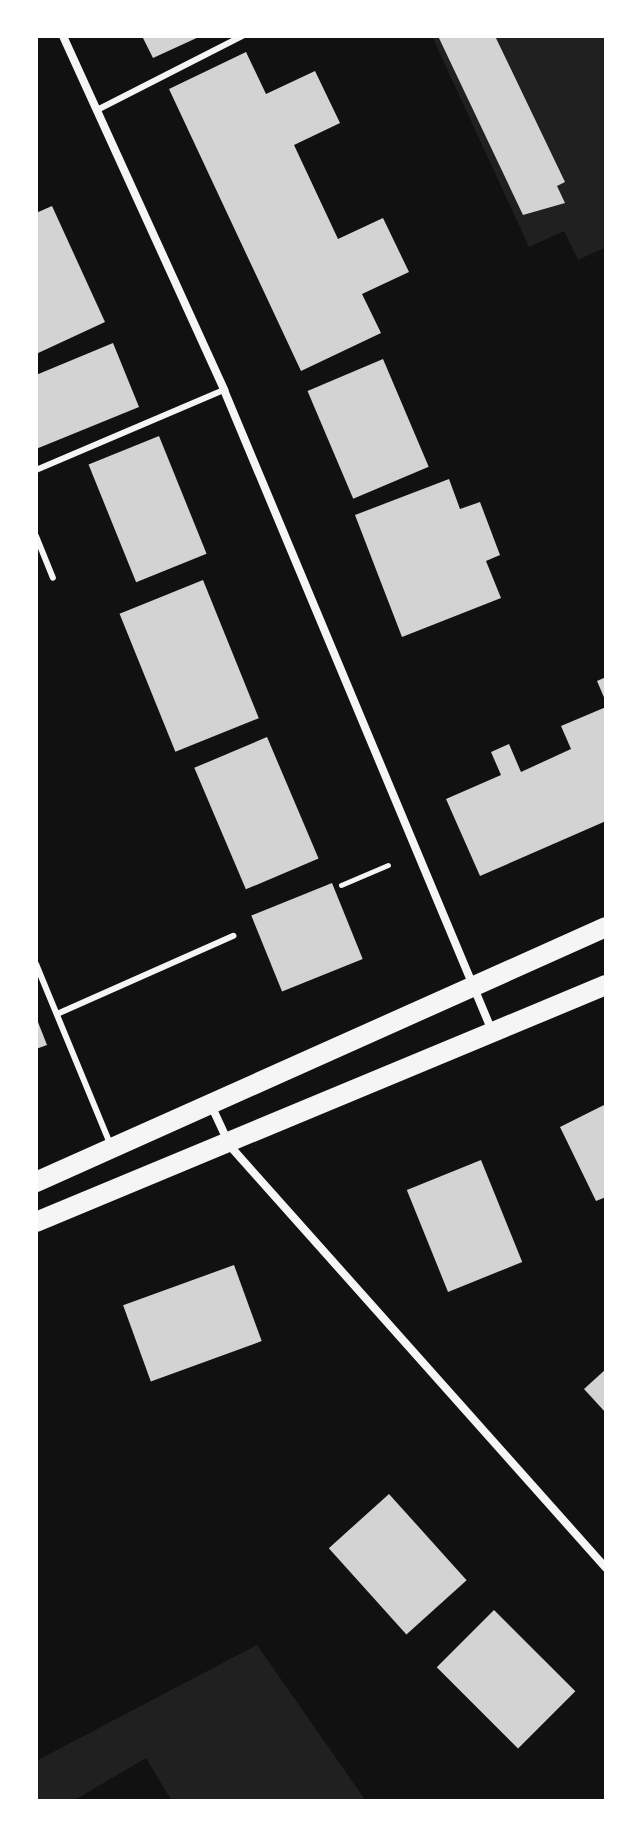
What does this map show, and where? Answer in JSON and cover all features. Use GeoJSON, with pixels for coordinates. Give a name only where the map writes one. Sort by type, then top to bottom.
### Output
{"type":"FeatureCollection","features":[{"type":"Feature","properties":{"kind":"main road"},"geometry":{"type":"LineString","coordinates":[[36,1182],[474,989],[606,927]]}},
{"type":"Feature","properties":{"kind":"main road"},"geometry":{"type":"LineString","coordinates":[[36,1222],[230,1146],[495,1036],[606,985]]}},
{"type":"Feature","properties":{"kind":"street"},"geometry":{"type":"LineString","coordinates":[[63,36],[99,109],[224,390],[495,1036]]}},
{"type":"Feature","properties":{"kind":"street"},"geometry":{"type":"LineString","coordinates":[[211,1105],[230,1146],[606,1568]]}},
{"type":"Feature","properties":{"kind":"lane"},"geometry":{"type":"LineString","coordinates":[[99,109],[242,36]]}},
{"type":"Feature","properties":{"kind":"lane"},"geometry":{"type":"LineString","coordinates":[[36,470],[224,390]]}},
{"type":"Feature","properties":{"kind":"lane"},"geometry":{"type":"LineString","coordinates":[[36,536],[53,578]]}},
{"type":"Feature","properties":{"kind":"lane"},"geometry":{"type":"LineString","coordinates":[[57,1014],[233,936]]}},
{"type":"Feature","properties":{"kind":"lane"},"geometry":{"type":"LineString","coordinates":[[36,964],[112,1149]]}},
{"type":"Feature","properties":{"kind":"path"},"geometry":{"type":"LineString","coordinates":[[341,885],[417,852]]}},
{"type":"Feature","properties":{"kind":"shaded area"},"geometry":{"type":"Polygon","coordinates":[[[432,36],[606,36],[606,247],[578,260],[564,231],[529,247],[432,36]]]}},
{"type":"Feature","properties":{"kind":"shaded area"},"geometry":{"type":"Polygon","coordinates":[[[257,1645],[366,1801],[172,1801],[146,1758],[73,1801],[36,1801],[36,1761],[257,1645]]]}},
{"type":"Feature","properties":{"kind":"building"},"geometry":{"type":"Polygon","coordinates":[[[142,36],[201,36],[153,58],[142,36]]]}},
{"type":"Feature","properties":{"kind":"building"},"geometry":{"type":"Polygon","coordinates":[[[438,36],[495,36],[565,182],[557,186],[565,203],[523,215],[438,36]]]}},
{"type":"Feature","properties":{"kind":"building"},"geometry":{"type":"Polygon","coordinates":[[[246,52],[266,94],[315,71],[340,123],[294,145],[338,239],[383,218],[409,272],[362,294],[381,333],[301,371],[169,89],[246,52]]]}},
{"type":"Feature","properties":{"kind":"building"},"geometry":{"type":"Polygon","coordinates":[[[52,206],[105,322],[36,354],[36,213],[52,206]]]}},
{"type":"Feature","properties":{"kind":"building"},"geometry":{"type":"Polygon","coordinates":[[[113,343],[139,407],[36,449],[36,375],[113,343]]]}},
{"type":"Feature","properties":{"kind":"building"},"geometry":{"type":"Polygon","coordinates":[[[383,359],[429,467],[353,499],[308,391],[383,359]]]}},
{"type":"Feature","properties":{"kind":"building"},"geometry":{"type":"Polygon","coordinates":[[[159,436],[207,554],[136,582],[89,464],[159,436]]]}},
{"type":"Feature","properties":{"kind":"building"},"geometry":{"type":"Polygon","coordinates":[[[449,479],[460,509],[480,502],[500,555],[486,561],[501,598],[402,637],[355,515],[449,479]]]}},
{"type":"Feature","properties":{"kind":"building"},"geometry":{"type":"Polygon","coordinates":[[[203,580],[259,718],[175,752],[120,614],[203,580]]]}},
{"type":"Feature","properties":{"kind":"building"},"geometry":{"type":"Polygon","coordinates":[[[606,677],[606,702],[597,681],[606,677]]]}},
{"type":"Feature","properties":{"kind":"building"},"geometry":{"type":"Polygon","coordinates":[[[606,707],[606,821],[480,876],[446,799],[501,775],[491,752],[509,744],[521,772],[571,749],[561,726],[606,707]]]}},
{"type":"Feature","properties":{"kind":"building"},"geometry":{"type":"Polygon","coordinates":[[[267,737],[319,859],[246,889],[194,768],[267,737]]]}},
{"type":"Feature","properties":{"kind":"building"},"geometry":{"type":"Polygon","coordinates":[[[332,883],[363,959],[282,992],[251,916],[332,883]]]}},
{"type":"Feature","properties":{"kind":"building"},"geometry":{"type":"Polygon","coordinates":[[[36,1017],[47,1045],[36,1049],[36,1017]]]}},
{"type":"Feature","properties":{"kind":"building"},"geometry":{"type":"Polygon","coordinates":[[[606,1104],[606,1197],[596,1201],[560,1127],[606,1104]]]}},
{"type":"Feature","properties":{"kind":"building"},"geometry":{"type":"Polygon","coordinates":[[[481,1160],[522,1262],[448,1292],[407,1190],[481,1160]]]}},
{"type":"Feature","properties":{"kind":"building"},"geometry":{"type":"Polygon","coordinates":[[[234,1265],[262,1341],[151,1381],[123,1305],[234,1265]]]}},
{"type":"Feature","properties":{"kind":"building"},"geometry":{"type":"Polygon","coordinates":[[[606,1369],[606,1413],[584,1389],[606,1369]]]}},
{"type":"Feature","properties":{"kind":"building"},"geometry":{"type":"Polygon","coordinates":[[[389,1494],[467,1580],[406,1634],[329,1548],[389,1494]]]}},
{"type":"Feature","properties":{"kind":"building"},"geometry":{"type":"Polygon","coordinates":[[[494,1610],[575,1691],[518,1749],[437,1667],[494,1610]]]}}]}
